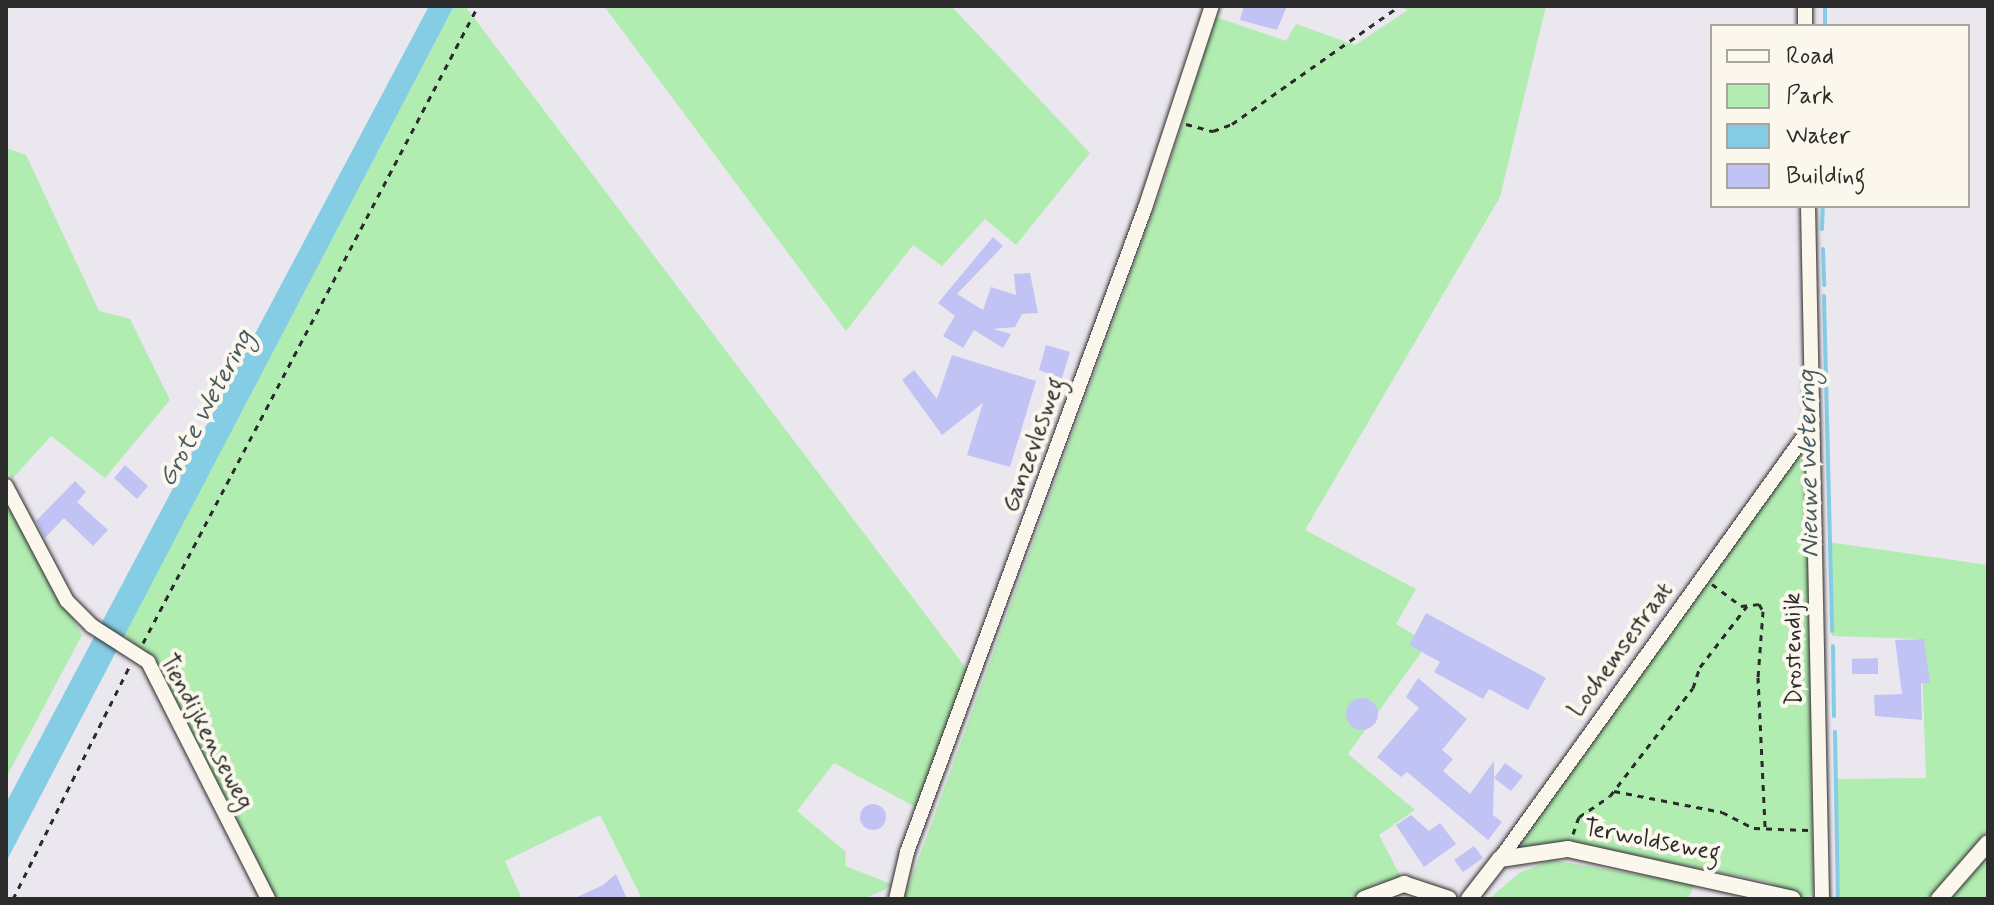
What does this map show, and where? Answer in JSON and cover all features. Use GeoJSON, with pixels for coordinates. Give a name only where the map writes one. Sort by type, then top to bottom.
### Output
{"type":"FeatureCollection","features":[{"type":"Feature","properties":{"kind":"street","name":"Ganzevlesweg"},"geometry":{"type":"LineString","coordinates":[[896,899],[907,852],[1174,122],[1212,6]]}},
{"type":"Feature","properties":{"kind":"street","name":"Drostendijk"},"geometry":{"type":"LineString","coordinates":[[1808,208],[1810,428],[1822,899]]}},
{"type":"Feature","properties":{"kind":"street","name":"Lochemsestraat"},"geometry":{"type":"LineString","coordinates":[[1469,899],[1810,428]]}},
{"type":"Feature","properties":{"kind":"street","name":"Tiendijkenseweg"},"geometry":{"type":"LineString","coordinates":[[6,486],[67,601],[92,626],[148,662],[268,899]]}},
{"type":"Feature","properties":{"kind":"street"},"geometry":{"type":"LineString","coordinates":[[1939,899],[1988,843]]}},
{"type":"Feature","properties":{"kind":"street","name":"Terwoldseweg"},"geometry":{"type":"LineString","coordinates":[[1500,859],[1568,849],[1773,890],[1793,899]]}},
{"type":"Feature","properties":{"kind":"street"},"geometry":{"type":"LineString","coordinates":[[1364,899],[1404,884],[1449,899]]}},
{"type":"Feature","properties":{"kind":"path"},"geometry":{"type":"LineString","coordinates":[[13,899],[132,649],[478,6]]}},
{"type":"Feature","properties":{"kind":"path"},"geometry":{"type":"LineString","coordinates":[[1174,122],[1213,131],[1232,124],[1399,6]]}},
{"type":"Feature","properties":{"kind":"path"},"geometry":{"type":"LineString","coordinates":[[1703,577],[1747,606],[1759,604],[1763,611],[1758,677],[1765,828]]}},
{"type":"Feature","properties":{"kind":"path"},"geometry":{"type":"LineString","coordinates":[[1568,849],[1579,817],[1614,791],[1747,606]]}},
{"type":"Feature","properties":{"kind":"path"},"geometry":{"type":"LineString","coordinates":[[1614,791],[1722,812],[1765,828],[1820,831]]}},
{"type":"Feature","properties":{"kind":"green space"},"geometry":{"type":"Polygon","coordinates":[[[454,6],[465,6],[969,672],[919,809],[834,763],[797,811],[846,852],[845,866],[894,885],[864,899],[642,899],[600,815],[505,861],[522,899],[276,899],[151,658],[124,635],[454,6]]]}},
{"type":"Feature","properties":{"kind":"green space"},"geometry":{"type":"Polygon","coordinates":[[[604,6],[951,6],[1090,153],[1016,245],[985,219],[942,266],[913,245],[846,331],[604,6]]]}},
{"type":"Feature","properties":{"kind":"green space"},"geometry":{"type":"Polygon","coordinates":[[[1399,6],[1546,6],[1500,197],[1305,530],[1416,589],[1396,624],[1428,643],[1348,754],[1415,810],[1379,835],[1402,879],[1377,883],[1350,899],[904,899],[1163,184],[1216,17],[1286,41],[1296,24],[1355,45],[1408,10],[1399,6]]]}},
{"type":"Feature","properties":{"kind":"green space"},"geometry":{"type":"Polygon","coordinates":[[[6,148],[26,155],[99,311],[130,319],[170,400],[105,478],[51,436],[12,479],[6,468],[6,148]]]}},
{"type":"Feature","properties":{"kind":"green space"},"geometry":{"type":"Polygon","coordinates":[[[1808,443],[1813,894],[1805,899],[1768,882],[1581,845],[1526,849],[1521,843],[1808,443]]]}},
{"type":"Feature","properties":{"kind":"green space"},"geometry":{"type":"Polygon","coordinates":[[[6,497],[82,635],[6,778],[6,497]]]}},
{"type":"Feature","properties":{"kind":"green space"},"geometry":{"type":"Polygon","coordinates":[[[1828,542],[1988,565],[1988,830],[1928,899],[1840,899],[1836,779],[1926,778],[1921,639],[1832,636],[1828,542]]]}},
{"type":"Feature","properties":{"kind":"green space"},"geometry":{"type":"Polygon","coordinates":[[[1988,855],[1988,899],[1951,899],[1988,855]]]}},
{"type":"Feature","properties":{"kind":"green space"},"geometry":{"type":"Polygon","coordinates":[[[1551,860],[1695,884],[1688,899],[1489,899],[1519,873],[1551,860]]]}},
{"type":"Feature","properties":{"kind":"water"},"geometry":{"type":"Polygon","coordinates":[[[429,6],[454,6],[6,862],[6,803],[429,6]]]}},
{"type":"Feature","properties":{"kind":"building"},"geometry":{"type":"Polygon","coordinates":[[[1244,6],[1287,6],[1277,30],[1240,20],[1244,6]]]}},
{"type":"Feature","properties":{"kind":"building"},"geometry":{"type":"Polygon","coordinates":[[[993,237],[1003,246],[957,294],[983,310],[991,287],[1016,295],[1014,274],[1030,273],[1038,313],[1022,314],[1015,327],[993,329],[1011,334],[1003,348],[974,330],[963,348],[943,336],[955,316],[938,303],[993,237]]]}},
{"type":"Feature","properties":{"kind":"building"},"geometry":{"type":"Polygon","coordinates":[[[1046,345],[1070,352],[1062,378],[1039,370],[1046,345]]]}},
{"type":"Feature","properties":{"kind":"building"},"geometry":{"type":"Polygon","coordinates":[[[952,355],[1036,381],[1010,467],[967,455],[983,403],[942,435],[902,380],[914,370],[937,399],[952,355]]]}},
{"type":"Feature","properties":{"kind":"building"},"geometry":{"type":"Polygon","coordinates":[[[125,465],[148,486],[137,499],[114,478],[125,465]]]}},
{"type":"Feature","properties":{"kind":"building"},"geometry":{"type":"Polygon","coordinates":[[[75,481],[86,492],[77,502],[108,530],[93,546],[64,518],[45,538],[36,521],[75,481]]]}},
{"type":"Feature","properties":{"kind":"building"},"geometry":{"type":"Polygon","coordinates":[[[1426,613],[1546,678],[1528,710],[1489,689],[1483,699],[1434,672],[1440,662],[1409,645],[1426,613]]]}},
{"type":"Feature","properties":{"kind":"building"},"geometry":{"type":"Polygon","coordinates":[[[1924,639],[1930,683],[1921,683],[1922,720],[1875,716],[1874,695],[1902,694],[1895,640],[1924,639]]]}},
{"type":"Feature","properties":{"kind":"building"},"geometry":{"type":"Polygon","coordinates":[[[1878,658],[1878,674],[1852,674],[1852,659],[1878,658]]]}},
{"type":"Feature","properties":{"kind":"building"},"geometry":{"type":"Polygon","coordinates":[[[1418,678],[1467,719],[1442,750],[1453,759],[1443,771],[1470,794],[1494,761],[1493,815],[1502,822],[1488,840],[1407,772],[1401,777],[1377,757],[1419,708],[1406,697],[1418,678]]]}},
{"type":"Feature","properties":{"kind":"building"},"geometry":{"type":"Polygon","coordinates":[[[1362,698],[1374,702],[1378,714],[1374,726],[1362,730],[1350,726],[1346,714],[1350,702],[1362,698]]]}},
{"type":"Feature","properties":{"kind":"building"},"geometry":{"type":"Polygon","coordinates":[[[1505,763],[1523,776],[1511,791],[1494,778],[1505,763]]]}},
{"type":"Feature","properties":{"kind":"building"},"geometry":{"type":"Polygon","coordinates":[[[873,804],[882,808],[886,817],[882,826],[873,830],[864,826],[860,817],[864,808],[873,804]]]}},
{"type":"Feature","properties":{"kind":"building"},"geometry":{"type":"Polygon","coordinates":[[[1411,815],[1429,831],[1440,823],[1456,844],[1424,867],[1396,825],[1411,815]]]}},
{"type":"Feature","properties":{"kind":"building"},"geometry":{"type":"Polygon","coordinates":[[[1474,846],[1483,858],[1463,872],[1454,860],[1474,846]]]}},
{"type":"Feature","properties":{"kind":"building"},"geometry":{"type":"Polygon","coordinates":[[[616,874],[627,899],[573,899],[603,885],[616,874]]]}},
{"type":"Feature","properties":{"kind":"waterway","name":"Nieuwe Wetering"},"geometry":{"type":"LineString","coordinates":[[1825,6],[1825,24]]}},
{"type":"Feature","properties":{"kind":"waterway","name":"Nieuwe Wetering"},"geometry":{"type":"LineString","coordinates":[[1822,229],[1823,208]]}},
{"type":"Feature","properties":{"kind":"waterway","name":"Nieuwe Wetering"},"geometry":{"type":"LineString","coordinates":[[1823,249],[1824,285]]}},
{"type":"Feature","properties":{"kind":"waterway","name":"Nieuwe Wetering"},"geometry":{"type":"LineString","coordinates":[[1824,296],[1832,631]]}},
{"type":"Feature","properties":{"kind":"waterway","name":"Nieuwe Wetering"},"geometry":{"type":"LineString","coordinates":[[1833,646],[1834,716]]}},
{"type":"Feature","properties":{"kind":"waterway","name":"Nieuwe Wetering"},"geometry":{"type":"LineString","coordinates":[[1835,732],[1838,899]]}},
{"type":"Feature","properties":{"kind":"water label","name":"Grote Wetering"},"geometry":{"type":"Point","coordinates":[207,409]}}]}
